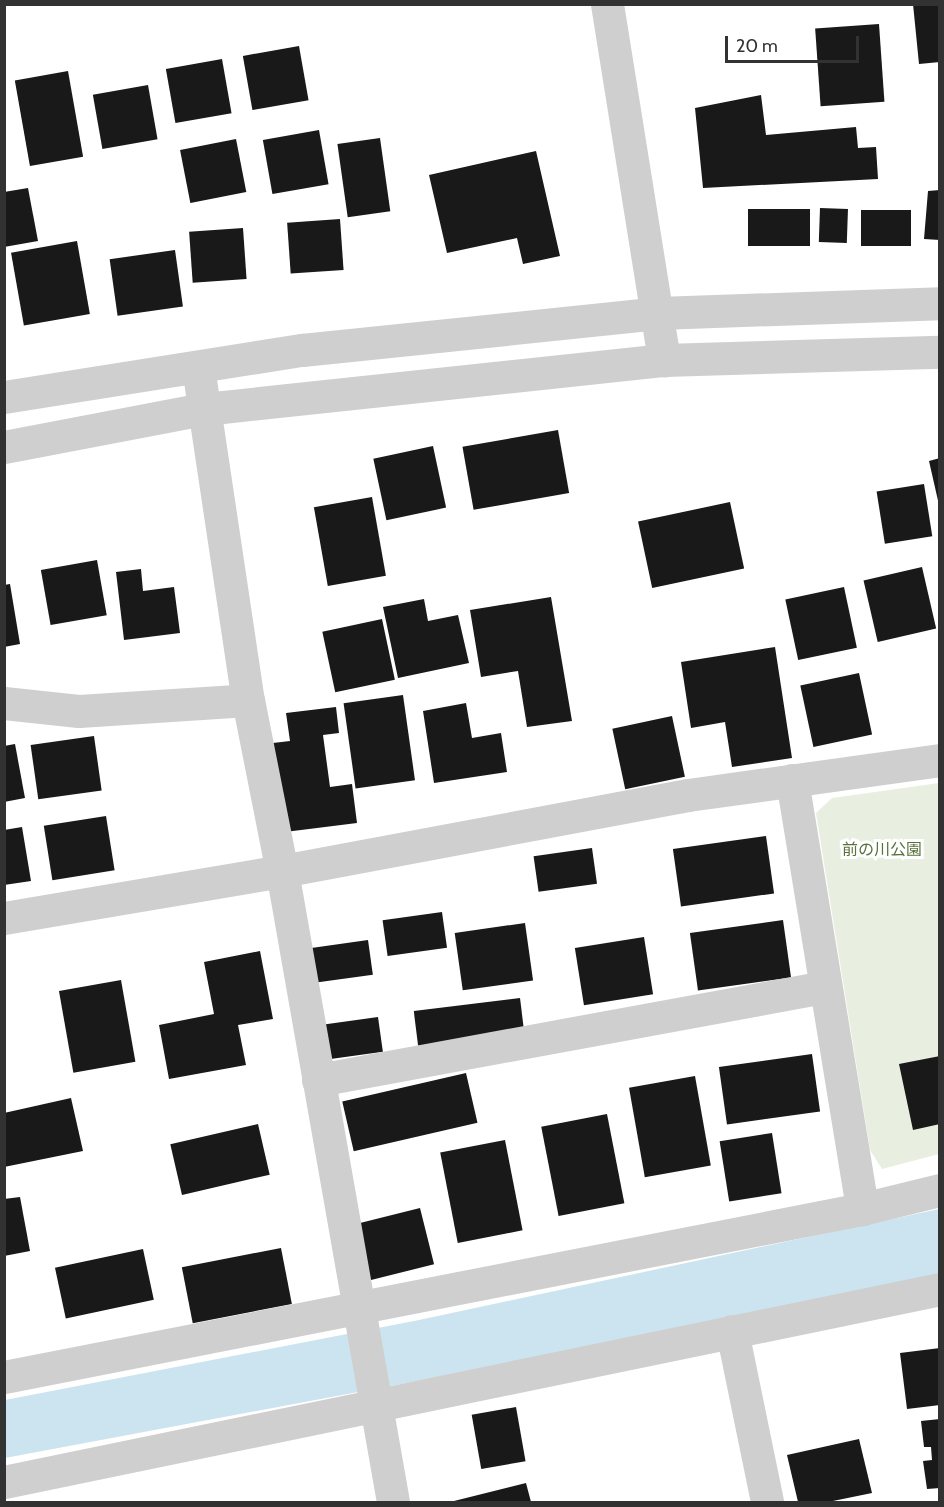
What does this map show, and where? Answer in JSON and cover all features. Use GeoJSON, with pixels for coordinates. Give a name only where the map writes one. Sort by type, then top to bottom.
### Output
{"type":"FeatureCollection","features":[{"type":"Feature","properties":{"kind":"street"},"geometry":{"type":"LineString","coordinates":[[607,4],[664,360]]}},
{"type":"Feature","properties":{"kind":"street"},"geometry":{"type":"LineString","coordinates":[[4,397],[302,350],[658,313],[939,303]]}},
{"type":"Feature","properties":{"kind":"street"},"geometry":{"type":"LineString","coordinates":[[4,447],[204,409],[664,360],[939,352]]}},
{"type":"Feature","properties":{"kind":"street"},"geometry":{"type":"LineString","coordinates":[[198,367],[248,700],[282,871],[393,1503]]}},
{"type":"Feature","properties":{"kind":"street"},"geometry":{"type":"LineString","coordinates":[[4,703],[79,711],[248,700]]}},
{"type":"Feature","properties":{"kind":"street"},"geometry":{"type":"LineString","coordinates":[[4,918],[282,871],[688,795],[939,760]]}},
{"type":"Feature","properties":{"kind":"street"},"geometry":{"type":"LineString","coordinates":[[792,780],[862,1209]]}},
{"type":"Feature","properties":{"kind":"street"},"geometry":{"type":"LineString","coordinates":[[318,1080],[824,987]]}},
{"type":"Feature","properties":{"kind":"street"},"geometry":{"type":"LineString","coordinates":[[4,1377],[862,1209],[939,1190]]}},
{"type":"Feature","properties":{"kind":"street"},"geometry":{"type":"LineString","coordinates":[[4,1482],[939,1289]]}},
{"type":"Feature","properties":{"kind":"street"},"geometry":{"type":"LineString","coordinates":[[732,1331],[767,1503]]}},
{"type":"Feature","properties":{"kind":"green space","name":"前の川公園"},"geometry":{"type":"Polygon","coordinates":[[[939,783],[939,1154],[882,1169],[870,1150],[816,813],[832,798],[939,783]]]}},
{"type":"Feature","properties":{"kind":"water"},"geometry":{"type":"Polygon","coordinates":[[[939,1209],[939,1276],[481,1369],[5,1458],[5,1400],[419,1320],[939,1209]]]}},
{"type":"Feature","properties":{"kind":"building"},"geometry":{"type":"Polygon","coordinates":[[[913,4],[940,4],[940,62],[919,64],[913,4]]]}},
{"type":"Feature","properties":{"kind":"building"},"geometry":{"type":"Polygon","coordinates":[[[879,24],[884,102],[821,106],[815,28],[879,24]]]}},
{"type":"Feature","properties":{"kind":"building"},"geometry":{"type":"Polygon","coordinates":[[[299,46],[309,100],[252,110],[243,56],[299,46]]]}},
{"type":"Feature","properties":{"kind":"building"},"geometry":{"type":"Polygon","coordinates":[[[222,59],[232,113],[175,123],[166,69],[222,59]]]}},
{"type":"Feature","properties":{"kind":"building"},"geometry":{"type":"Polygon","coordinates":[[[68,71],[83,157],[30,166],[15,80],[68,71]]]}},
{"type":"Feature","properties":{"kind":"building"},"geometry":{"type":"Polygon","coordinates":[[[148,85],[158,139],[102,149],[93,95],[148,85]]]}},
{"type":"Feature","properties":{"kind":"building"},"geometry":{"type":"Polygon","coordinates":[[[761,95],[766,135],[856,127],[858,148],[876,147],[878,179],[703,188],[695,108],[761,95]]]}},
{"type":"Feature","properties":{"kind":"building"},"geometry":{"type":"Polygon","coordinates":[[[319,130],[329,184],[272,194],[263,140],[319,130]]]}},
{"type":"Feature","properties":{"kind":"building"},"geometry":{"type":"Polygon","coordinates":[[[380,138],[390,211],[348,217],[337,144],[380,138]]]}},
{"type":"Feature","properties":{"kind":"building"},"geometry":{"type":"Polygon","coordinates":[[[236,139],[246,192],[190,203],[180,150],[236,139]]]}},
{"type":"Feature","properties":{"kind":"building"},"geometry":{"type":"Polygon","coordinates":[[[536,151],[560,256],[523,264],[517,238],[447,253],[429,175],[536,151]]]}},
{"type":"Feature","properties":{"kind":"building"},"geometry":{"type":"Polygon","coordinates":[[[28,188],[38,241],[4,247],[4,192],[28,188]]]}},
{"type":"Feature","properties":{"kind":"building"},"geometry":{"type":"Polygon","coordinates":[[[940,190],[940,240],[924,239],[928,191],[940,190]]]}},
{"type":"Feature","properties":{"kind":"building"},"geometry":{"type":"Polygon","coordinates":[[[820,208],[848,209],[847,243],[819,242],[820,208]]]}},
{"type":"Feature","properties":{"kind":"building"},"geometry":{"type":"Polygon","coordinates":[[[748,209],[810,209],[810,246],[748,246],[748,209]]]}},
{"type":"Feature","properties":{"kind":"building"},"geometry":{"type":"Polygon","coordinates":[[[861,210],[911,210],[911,246],[861,246],[861,210]]]}},
{"type":"Feature","properties":{"kind":"building"},"geometry":{"type":"Polygon","coordinates":[[[340,219],[344,270],[291,274],[287,223],[340,219]]]}},
{"type":"Feature","properties":{"kind":"building"},"geometry":{"type":"Polygon","coordinates":[[[243,228],[247,279],[193,283],[189,232],[243,228]]]}},
{"type":"Feature","properties":{"kind":"building"},"geometry":{"type":"Polygon","coordinates":[[[77,241],[90,314],[24,326],[11,253],[77,241]]]}},
{"type":"Feature","properties":{"kind":"building"},"geometry":{"type":"Polygon","coordinates":[[[175,250],[183,306],[118,316],[110,259],[175,250]]]}},
{"type":"Feature","properties":{"kind":"building"},"geometry":{"type":"Polygon","coordinates":[[[558,430],[569,493],[474,510],[462,447],[558,430]]]}},
{"type":"Feature","properties":{"kind":"building"},"geometry":{"type":"Polygon","coordinates":[[[433,446],[446,508],[386,520],[373,459],[433,446]]]}},
{"type":"Feature","properties":{"kind":"building"},"geometry":{"type":"Polygon","coordinates":[[[940,458],[940,505],[939,505],[929,461],[940,458]]]}},
{"type":"Feature","properties":{"kind":"building"},"geometry":{"type":"Polygon","coordinates":[[[924,484],[932,536],[885,544],[877,492],[924,484]]]}},
{"type":"Feature","properties":{"kind":"building"},"geometry":{"type":"Polygon","coordinates":[[[372,497],[386,576],[328,586],[314,507],[372,497]]]}},
{"type":"Feature","properties":{"kind":"building"},"geometry":{"type":"Polygon","coordinates":[[[730,502],[744,569],[652,588],[638,522],[730,502]]]}},
{"type":"Feature","properties":{"kind":"building"},"geometry":{"type":"Polygon","coordinates":[[[97,560],[107,615],[51,625],[41,570],[97,560]]]}},
{"type":"Feature","properties":{"kind":"building"},"geometry":{"type":"Polygon","coordinates":[[[922,567],[936,628],[878,642],[864,580],[922,567]]]}},
{"type":"Feature","properties":{"kind":"building"},"geometry":{"type":"Polygon","coordinates":[[[141,569],[143,591],[174,587],[180,633],[124,640],[116,572],[141,569]]]}},
{"type":"Feature","properties":{"kind":"building"},"geometry":{"type":"Polygon","coordinates":[[[10,584],[20,644],[4,647],[4,585],[10,584]]]}},
{"type":"Feature","properties":{"kind":"building"},"geometry":{"type":"Polygon","coordinates":[[[844,587],[857,648],[798,660],[785,599],[844,587]]]}},
{"type":"Feature","properties":{"kind":"building"},"geometry":{"type":"Polygon","coordinates":[[[551,597],[572,721],[527,727],[518,671],[481,677],[470,610],[551,597]]]}},
{"type":"Feature","properties":{"kind":"building"},"geometry":{"type":"Polygon","coordinates":[[[424,599],[428,621],[458,615],[469,663],[398,678],[383,607],[424,599]]]}},
{"type":"Feature","properties":{"kind":"building"},"geometry":{"type":"Polygon","coordinates":[[[382,619],[395,680],[335,692],[322,632],[382,619]]]}},
{"type":"Feature","properties":{"kind":"building"},"geometry":{"type":"Polygon","coordinates":[[[775,647],[792,758],[732,767],[725,722],[691,728],[681,662],[775,647]]]}},
{"type":"Feature","properties":{"kind":"building"},"geometry":{"type":"Polygon","coordinates":[[[859,673],[872,735],[813,747],[800,685],[859,673]]]}},
{"type":"Feature","properties":{"kind":"building"},"geometry":{"type":"Polygon","coordinates":[[[403,695],[415,780],[356,789],[344,703],[403,695]]]}},
{"type":"Feature","properties":{"kind":"building"},"geometry":{"type":"Polygon","coordinates":[[[466,703],[472,738],[501,733],[507,772],[434,783],[423,711],[466,703]]]}},
{"type":"Feature","properties":{"kind":"building"},"geometry":{"type":"Polygon","coordinates":[[[336,707],[339,733],[323,735],[330,787],[352,784],[357,823],[285,832],[273,743],[290,741],[286,713],[336,707]]]}},
{"type":"Feature","properties":{"kind":"building"},"geometry":{"type":"Polygon","coordinates":[[[672,716],[685,777],[625,789],[612,729],[672,716]]]}},
{"type":"Feature","properties":{"kind":"building"},"geometry":{"type":"Polygon","coordinates":[[[94,736],[102,790],[38,799],[31,745],[94,736]]]}},
{"type":"Feature","properties":{"kind":"building"},"geometry":{"type":"Polygon","coordinates":[[[15,744],[25,798],[4,802],[4,746],[15,744]]]}},
{"type":"Feature","properties":{"kind":"building"},"geometry":{"type":"Polygon","coordinates":[[[106,816],[115,870],[52,880],[44,826],[106,816]]]}},
{"type":"Feature","properties":{"kind":"building"},"geometry":{"type":"Polygon","coordinates":[[[22,827],[31,881],[4,885],[4,830],[22,827]]]}},
{"type":"Feature","properties":{"kind":"building"},"geometry":{"type":"Polygon","coordinates":[[[766,836],[774,893],[681,907],[673,849],[766,836]]]}},
{"type":"Feature","properties":{"kind":"building"},"geometry":{"type":"Polygon","coordinates":[[[592,848],[597,884],[539,892],[534,856],[592,848]]]}},
{"type":"Feature","properties":{"kind":"building"},"geometry":{"type":"Polygon","coordinates":[[[442,912],[447,948],[388,956],[383,920],[442,912]]]}},
{"type":"Feature","properties":{"kind":"building"},"geometry":{"type":"Polygon","coordinates":[[[783,920],[791,977],[698,991],[690,933],[783,920]]]}},
{"type":"Feature","properties":{"kind":"building"},"geometry":{"type":"Polygon","coordinates":[[[525,923],[533,980],[463,990],[455,933],[525,923]]]}},
{"type":"Feature","properties":{"kind":"building"},"geometry":{"type":"Polygon","coordinates":[[[644,937],[653,994],[584,1005],[575,948],[644,937]]]}},
{"type":"Feature","properties":{"kind":"building"},"geometry":{"type":"Polygon","coordinates":[[[368,940],[373,975],[314,983],[310,948],[368,940]]]}},
{"type":"Feature","properties":{"kind":"building"},"geometry":{"type":"Polygon","coordinates":[[[260,951],[273,1019],[238,1025],[246,1065],[169,1079],[159,1025],[214,1014],[204,962],[260,951]]]}},
{"type":"Feature","properties":{"kind":"building"},"geometry":{"type":"Polygon","coordinates":[[[121,980],[135,1062],[73,1073],[59,991],[121,980]]]}},
{"type":"Feature","properties":{"kind":"building"},"geometry":{"type":"Polygon","coordinates":[[[520,998],[524,1033],[418,1046],[414,1011],[520,998]]]}},
{"type":"Feature","properties":{"kind":"building"},"geometry":{"type":"Polygon","coordinates":[[[378,1017],[383,1052],[323,1060],[319,1025],[378,1017]]]}},
{"type":"Feature","properties":{"kind":"building"},"geometry":{"type":"Polygon","coordinates":[[[812,1054],[820,1111],[727,1125],[719,1067],[812,1054]]]}},
{"type":"Feature","properties":{"kind":"building"},"geometry":{"type":"Polygon","coordinates":[[[940,1056],[940,1124],[913,1130],[899,1064],[940,1056]]]}},
{"type":"Feature","properties":{"kind":"building"},"geometry":{"type":"Polygon","coordinates":[[[466,1073],[477,1123],[354,1151],[342,1102],[466,1073]]]}},
{"type":"Feature","properties":{"kind":"building"},"geometry":{"type":"Polygon","coordinates":[[[695,1076],[711,1166],[645,1177],[629,1088],[695,1076]]]}},
{"type":"Feature","properties":{"kind":"building"},"geometry":{"type":"Polygon","coordinates":[[[71,1098],[83,1151],[4,1167],[4,1113],[71,1098]]]}},
{"type":"Feature","properties":{"kind":"building"},"geometry":{"type":"Polygon","coordinates":[[[607,1114],[624,1203],[559,1216],[541,1127],[607,1114]]]}},
{"type":"Feature","properties":{"kind":"building"},"geometry":{"type":"Polygon","coordinates":[[[258,1124],[270,1175],[182,1195],[170,1144],[258,1124]]]}},
{"type":"Feature","properties":{"kind":"building"},"geometry":{"type":"Polygon","coordinates":[[[772,1133],[782,1193],[729,1202],[720,1141],[772,1133]]]}},
{"type":"Feature","properties":{"kind":"building"},"geometry":{"type":"Polygon","coordinates":[[[505,1140],[523,1230],[458,1243],[440,1153],[505,1140]]]}},
{"type":"Feature","properties":{"kind":"building"},"geometry":{"type":"Polygon","coordinates":[[[20,1197],[30,1251],[4,1256],[4,1199],[20,1197]]]}},
{"type":"Feature","properties":{"kind":"building"},"geometry":{"type":"Polygon","coordinates":[[[420,1208],[434,1264],[367,1281],[353,1225],[420,1208]]]}},
{"type":"Feature","properties":{"kind":"building"},"geometry":{"type":"Polygon","coordinates":[[[281,1248],[292,1304],[193,1323],[182,1267],[281,1248]]]}},
{"type":"Feature","properties":{"kind":"building"},"geometry":{"type":"Polygon","coordinates":[[[143,1249],[154,1300],[66,1319],[55,1268],[143,1249]]]}},
{"type":"Feature","properties":{"kind":"building"},"geometry":{"type":"Polygon","coordinates":[[[940,1348],[940,1405],[907,1409],[900,1353],[940,1348]]]}},
{"type":"Feature","properties":{"kind":"building"},"geometry":{"type":"Polygon","coordinates":[[[516,1407],[526,1461],[481,1469],[472,1415],[516,1407]]]}},
{"type":"Feature","properties":{"kind":"building"},"geometry":{"type":"Polygon","coordinates":[[[940,1419],[940,1488],[927,1489],[923,1461],[932,1460],[931,1447],[924,1447],[921,1421],[940,1419]]]}},
{"type":"Feature","properties":{"kind":"building"},"geometry":{"type":"Polygon","coordinates":[[[859,1439],[872,1493],[828,1502],[798,1502],[787,1455],[859,1439]]]}},
{"type":"Feature","properties":{"kind":"building"},"geometry":{"type":"Polygon","coordinates":[[[526,1483],[531,1502],[450,1502],[526,1483]]]}}]}
